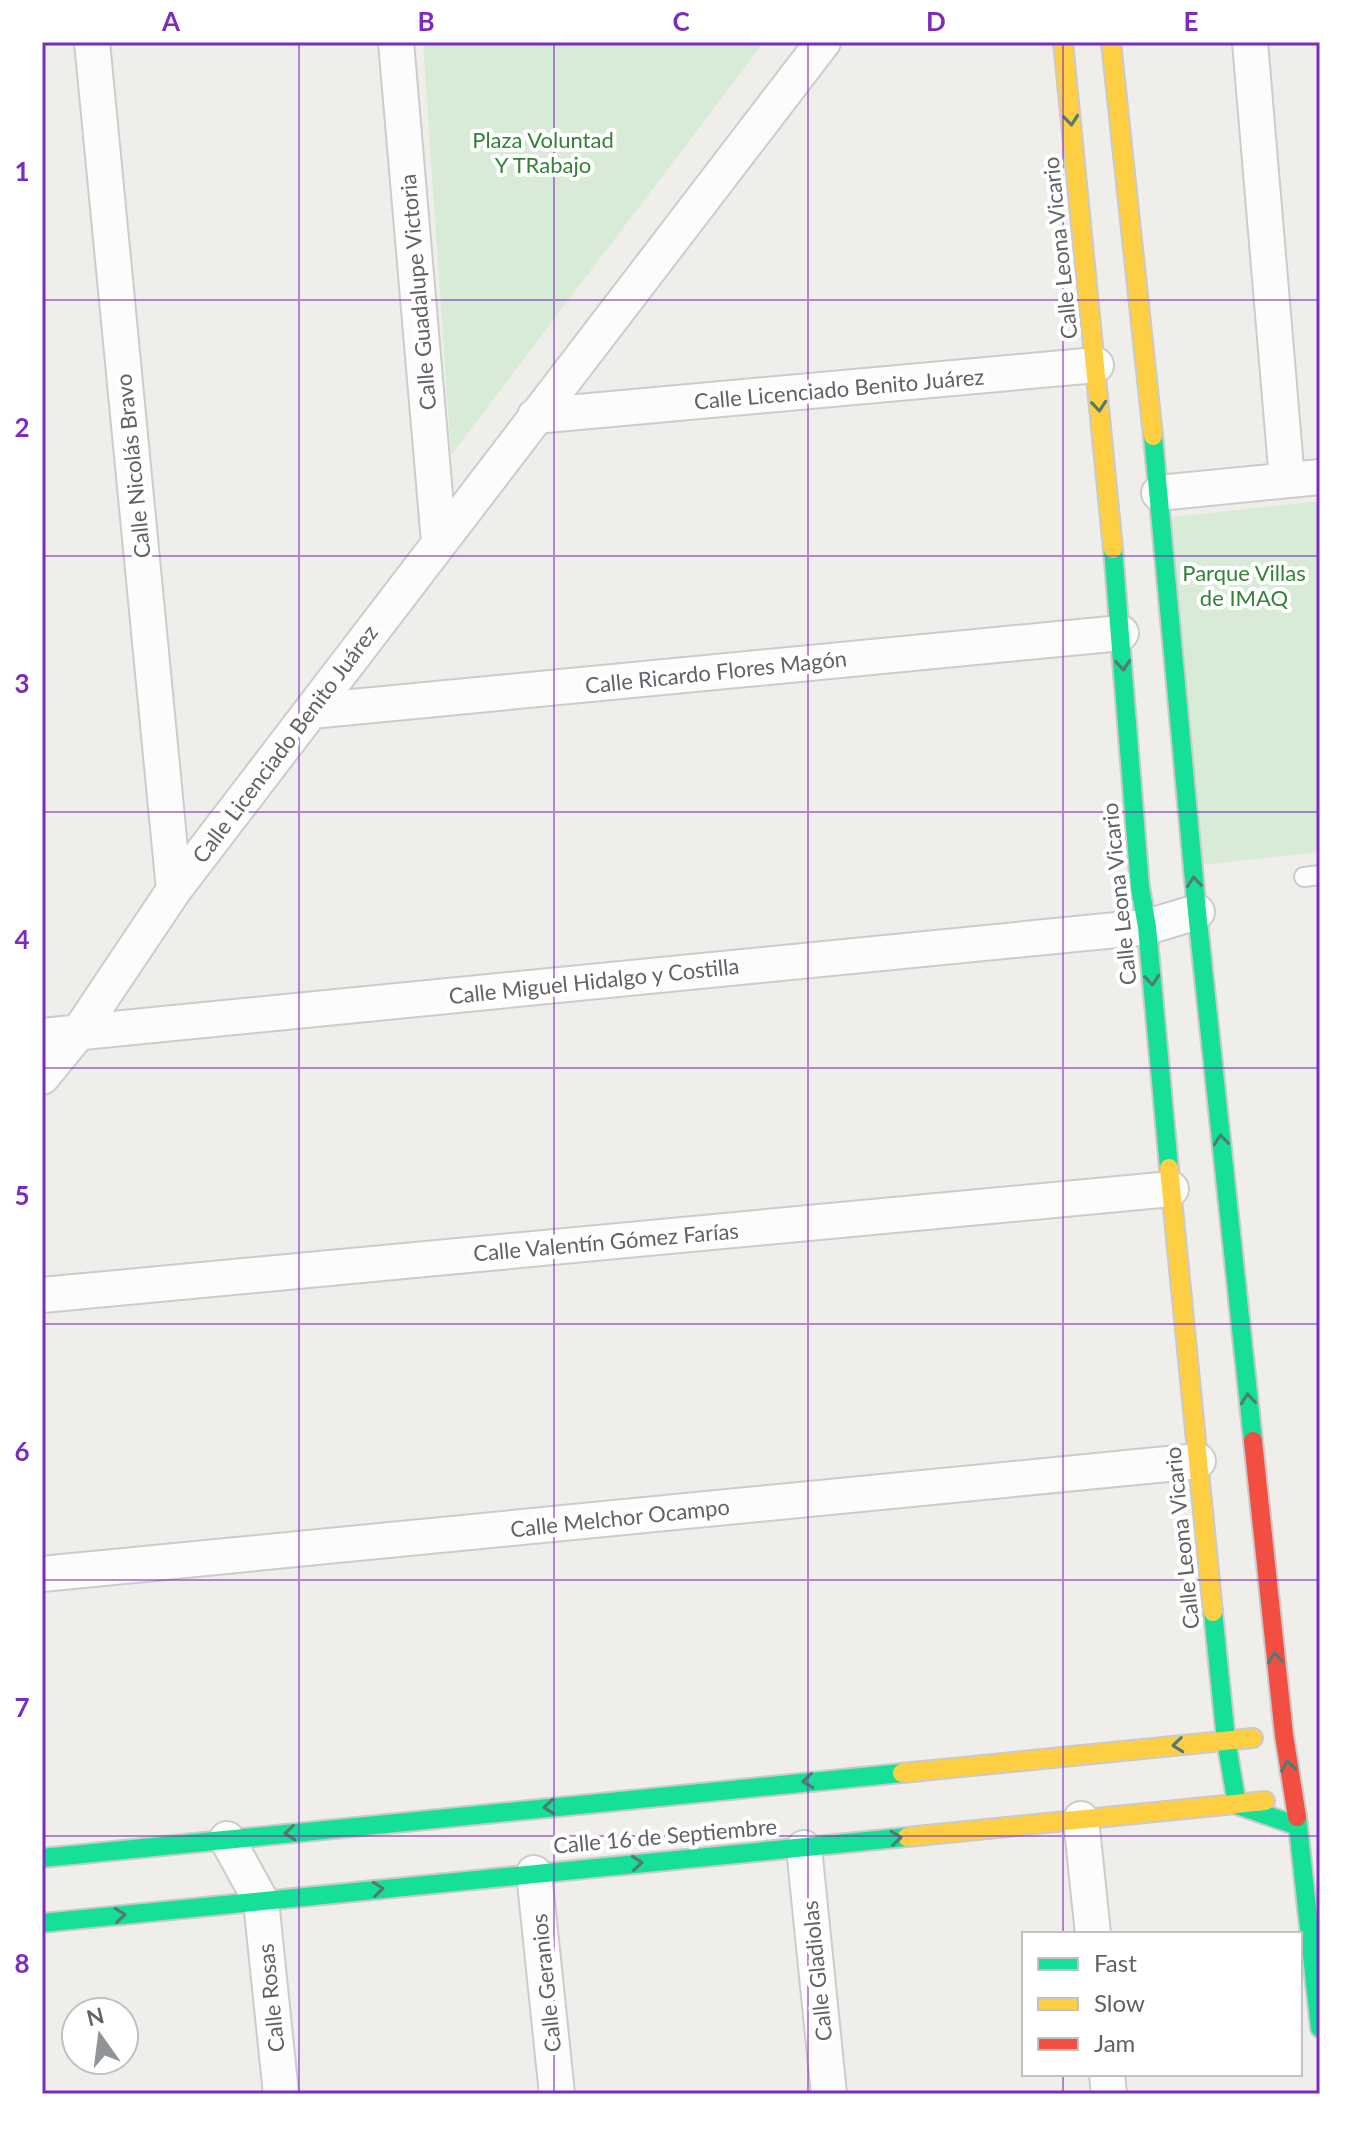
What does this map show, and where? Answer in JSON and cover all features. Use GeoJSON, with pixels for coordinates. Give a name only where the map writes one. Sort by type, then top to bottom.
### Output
{"type":"FeatureCollection","features":[{"type":"Feature","properties":{"kind":"main road","name":"Calle Leona Vicario"},"geometry":{"type":"LineString","coordinates":[[1063,42],[1121,633],[1140,887],[1147,927],[1226,1740],[1237,1805]]}},
{"type":"Feature","properties":{"kind":"main road"},"geometry":{"type":"LineString","coordinates":[[1111,42],[1159,493],[1197,912],[1284,1735],[1298,1826],[1320,2028]]}},
{"type":"Feature","properties":{"kind":"main road","name":"Calle 16 de Septiembre"},"geometry":{"type":"LineString","coordinates":[[42,1858],[1284,1735]]}},
{"type":"Feature","properties":{"kind":"main road","name":"Calle 16 de Septiembre"},"geometry":{"type":"LineString","coordinates":[[42,1923],[1237,1805],[1292,1797]]}},
{"type":"Feature","properties":{"kind":"main road"},"geometry":{"type":"LineString","coordinates":[[1237,1805],[1298,1826]]}},
{"type":"Feature","properties":{"kind":"street","name":"Calle Nicolás Bravo"},"geometry":{"type":"LineString","coordinates":[[92,42],[174,890]]}},
{"type":"Feature","properties":{"kind":"street","name":"Calle Guadalupe Victoria"},"geometry":{"type":"LineString","coordinates":[[396,42],[439,542]]}},
{"type":"Feature","properties":{"kind":"street","name":"Calle Licenciado Benito Juárez"},"geometry":{"type":"LineString","coordinates":[[42,1077],[79,1032],[174,890],[823,42]]}},
{"type":"Feature","properties":{"kind":"street"},"geometry":{"type":"LineString","coordinates":[[1159,493],[1304,479],[1250,42]]}},
{"type":"Feature","properties":{"kind":"street","name":"Calle Licenciado Benito Juárez"},"geometry":{"type":"LineString","coordinates":[[535,416],[1096,365]]}},
{"type":"Feature","properties":{"kind":"street","name":"Calle Ricardo Flores Magón"},"geometry":{"type":"LineString","coordinates":[[311,711],[1121,633]]}},
{"type":"Feature","properties":{"kind":"street","name":"Calle Miguel Hidalgo y Costilla"},"geometry":{"type":"LineString","coordinates":[[42,1036],[1147,927],[1197,912]]}},
{"type":"Feature","properties":{"kind":"street","name":"Calle Valentín Gómez Farías"},"geometry":{"type":"LineString","coordinates":[[42,1295],[1171,1189]]}},
{"type":"Feature","properties":{"kind":"street","name":"Calle Melchor Ocampo"},"geometry":{"type":"LineString","coordinates":[[42,1574],[1198,1461]]}},
{"type":"Feature","properties":{"kind":"street"},"geometry":{"type":"LineString","coordinates":[[1081,1819],[1093,1932]]}},
{"type":"Feature","properties":{"kind":"street"},"geometry":{"type":"LineString","coordinates":[[227,1839],[261,1901]]}},
{"type":"Feature","properties":{"kind":"street","name":"Calle Gladiolas"},"geometry":{"type":"LineString","coordinates":[[804,1848],[829,2094]]}},
{"type":"Feature","properties":{"kind":"street","name":"Calle Geranios"},"geometry":{"type":"LineString","coordinates":[[534,1873],[557,2094]]}},
{"type":"Feature","properties":{"kind":"street","name":"Calle Rosas"},"geometry":{"type":"LineString","coordinates":[[261,1901],[281,2094]]}},
{"type":"Feature","properties":{"kind":"green space","name":"Plaza Voluntad Y TRabajo"},"geometry":{"type":"Polygon","coordinates":[[[423,42],[764,42],[451,455],[423,42]]]}},
{"type":"Feature","properties":{"kind":"green space","name":"Parque Villas de IMAQ"},"geometry":{"type":"Polygon","coordinates":[[[1320,501],[1320,852],[1199,865],[1162,518],[1320,501]]]}},
{"type":"Feature","properties":{"kind":"traffic: fast"},"geometry":{"type":"LineString","coordinates":[[1153,436],[1197,912],[1253,1441]]}},
{"type":"Feature","properties":{"kind":"traffic: fast"},"geometry":{"type":"LineString","coordinates":[[1113,549],[1140,887],[1147,927],[1169,1168]]}},
{"type":"Feature","properties":{"kind":"traffic: fast"},"geometry":{"type":"LineString","coordinates":[[1213,1612],[1226,1740],[1237,1805],[1298,1826]]}},
{"type":"Feature","properties":{"kind":"traffic: fast"},"geometry":{"type":"LineString","coordinates":[[42,1858],[902,1773]]}},
{"type":"Feature","properties":{"kind":"traffic: fast"},"geometry":{"type":"LineString","coordinates":[[1297,1817],[1320,2028]]}},
{"type":"Feature","properties":{"kind":"traffic: fast"},"geometry":{"type":"LineString","coordinates":[[42,1923],[907,1837]]}},
{"type":"Feature","properties":{"kind":"traffic: slow"},"geometry":{"type":"LineString","coordinates":[[1063,42],[1113,549]]}},
{"type":"Feature","properties":{"kind":"traffic: slow"},"geometry":{"type":"LineString","coordinates":[[1111,42],[1153,436]]}},
{"type":"Feature","properties":{"kind":"traffic: slow"},"geometry":{"type":"LineString","coordinates":[[1169,1168],[1213,1612]]}},
{"type":"Feature","properties":{"kind":"traffic: slow"},"geometry":{"type":"LineString","coordinates":[[902,1773],[1253,1738]]}},
{"type":"Feature","properties":{"kind":"traffic: slow"},"geometry":{"type":"LineString","coordinates":[[907,1837],[1265,1801]]}},
{"type":"Feature","properties":{"kind":"traffic: jam"},"geometry":{"type":"LineString","coordinates":[[1253,1441],[1284,1735],[1297,1817]]}}]}
